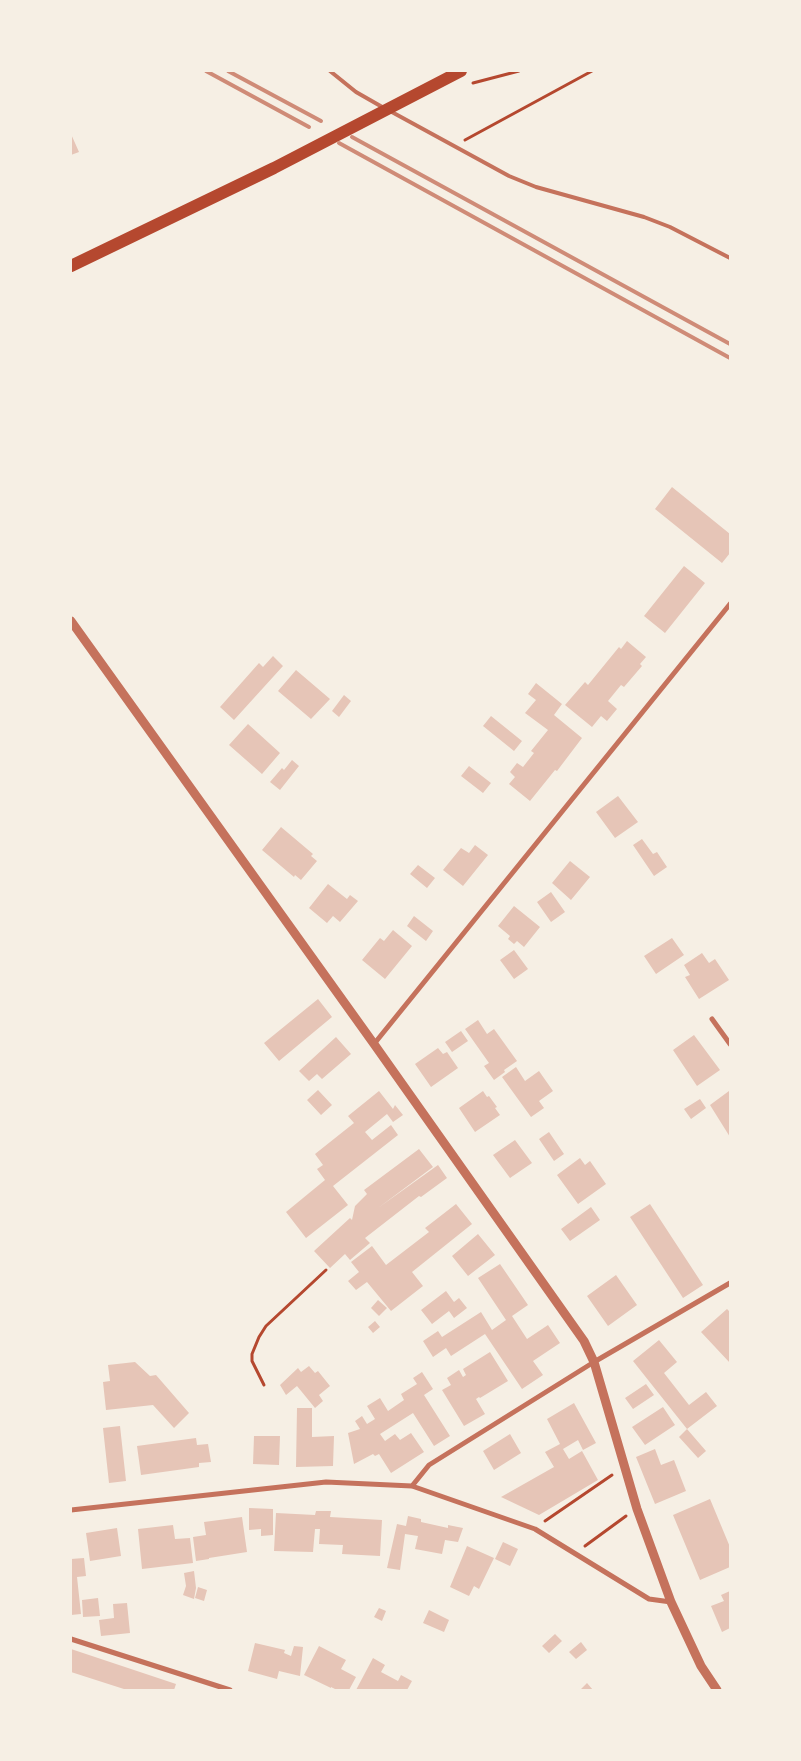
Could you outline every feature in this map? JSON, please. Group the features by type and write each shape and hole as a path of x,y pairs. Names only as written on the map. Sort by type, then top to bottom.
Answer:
{"main road":[{"path":"71,266 274,168 461,71"}],"street":[{"path":"374,1044 730,604"},
{"path":"71,621 584,1341 594,1362 637,1509 671,1602 701,1666 717,1690"},
{"path":"712,1019 730,1044"},
{"path":"412,1486 429,1465 594,1362 730,1284"},
{"path":"71,1510 326,1482 412,1486 534,1528 649,1599 671,1602"},
{"path":"71,1639 230,1690"}],"lane":[{"path":"330,71 356,92 509,176 536,187 644,217 670,227 730,258"}],"path":[{"path":"448,77 455,88 520,71"},
{"path":"457,148 462,142 592,71"},
{"path":"264,1385 252,1361 252,1354 259,1337 266,1326 326,1270"},
{"path":"534,1528 624,1466"},
{"path":"574,1553 637,1509"}],"building":[{"path":"71,134 79,152 71,155"},
{"path":"672,487 730,534 730,553 722,563 655,509"},
{"path":"684,566 705,583 665,633 644,616"},
{"path":"627,641 646,657 640,664 642,666 624,687 621,685 608,701 617,709 607,721 601,716 592,727 565,705 585,682 588,685 619,647 621,649"},
{"path":"273,656 283,666 234,720 220,707 259,663 263,667"},
{"path":"296,670 330,699 311,719 278,691"},
{"path":"536,683 562,704 554,715 582,738 557,771 555,770 530,801 509,784 515,777 510,772 517,763 523,767 534,753 531,751 548,730 525,713 536,700 528,694"},
{"path":"344,695 351,701 339,717 332,711"},
{"path":"491,716 522,741 514,751 483,726"},
{"path":"248,724 280,753 262,774 229,745"},
{"path":"292,760 299,766 280,790 270,782"},
{"path":"469,766 491,783 483,793 461,776"},
{"path":"618,796 638,822 615,838 596,812"},
{"path":"281,827 313,854 311,856 317,861 301,880 295,875 294,877 262,850"},
{"path":"642,839 653,854 657,852 667,867 654,876 633,845"},
{"path":"475,845 488,855 463,886 443,870 461,848 469,853"},
{"path":"570,861 590,877 571,900 552,883"},
{"path":"418,865 435,878 427,888 410,874"},
{"path":"328,884 347,899 350,895 358,901 340,922 333,916 327,923 309,908"},
{"path":"551,892 565,912 551,922 537,902"},
{"path":"514,906 540,927 524,947 517,941 514,944 508,939 510,936 498,926"},
{"path":"414,916 433,931 426,941 407,926"},
{"path":"393,930 412,946 385,979 362,960 380,938 384,941"},
{"path":"672,938 684,955 656,974 644,956"},
{"path":"514,950 528,969 514,979 500,960"},
{"path":"702,953 709,963 715,959 729,980 699,999 685,977 690,975 684,965"},
{"path":"318,999 332,1017 279,1061 264,1043"},
{"path":"478,1020 487,1034 494,1029 517,1061 494,1080 484,1066 489,1063 465,1029"},
{"path":"461,1031 468,1041 452,1052 445,1042"},
{"path":"694,1035 720,1070 697,1086 673,1050"},
{"path":"336,1037 351,1054 322,1079 317,1074 309,1081 299,1071"},
{"path":"438,1048 443,1054 447,1052 458,1068 431,1087 415,1064"},
{"path":"516,1067 525,1081 539,1071 553,1091 539,1101 544,1108 531,1117 502,1077"},
{"path":"318,1090 332,1105 321,1115 307,1100"},
{"path":"379,1091 393,1109 395,1105 403,1115 393,1122 387,1114 365,1132 372,1140 391,1125 398,1135 333,1186 348,1205 306,1238 286,1212 325,1180 317,1169 323,1165 315,1154 354,1123 348,1116"},
{"path":"483,1091 497,1107 495,1108 500,1115 475,1132 459,1108"},
{"path":"729,1091 730,1093 730,1137 710,1105"},
{"path":"700,1099 706,1108 691,1119 684,1109"},
{"path":"549,1132 564,1154 554,1161 539,1139"},
{"path":"515,1140 532,1163 510,1178 493,1155"},
{"path":"419,1149 433,1167 378,1208 438,1165 447,1178 421,1197 419,1196 365,1238 370,1243 350,1260 345,1254 330,1268 314,1251 350,1218 352,1220 355,1206 367,1194 364,1190"},
{"path":"580,1158 585,1165 590,1161 606,1184 578,1204 557,1175"},
{"path":"456,1204 472,1224 412,1272 423,1286 391,1311 367,1282 356,1290 348,1281 359,1272 351,1262 372,1246 386,1265 429,1232 425,1228"},
{"path":"650,1204 703,1285 683,1298 630,1217"},
{"path":"591,1207 600,1220 570,1241 561,1229"},
{"path":"478,1234 495,1255 468,1276 452,1256"},
{"path":"500,1264 528,1305 512,1316 527,1339 548,1325 560,1343 533,1361 543,1375 522,1389 485,1334 451,1356 446,1348 433,1357 423,1341 438,1331 442,1337 481,1312 492,1330 506,1320 478,1278"},
{"path":"616,1275 637,1305 608,1326 587,1296"},
{"path":"446,1291 454,1302 459,1298 467,1308 454,1318 449,1311 432,1324 421,1310"},
{"path":"378,1300 387,1308 379,1316 371,1308"},
{"path":"727,1309 730,1312 730,1363 701,1332"},
{"path":"375,1321 380,1327 373,1333 368,1327"},
{"path":"659,1340 677,1362 664,1373 689,1405 706,1392 717,1406 687,1429 633,1361"},
{"path":"490,1352 508,1381 476,1399 485,1414 464,1426 442,1390 451,1385 447,1378 459,1370 463,1377 466,1375 463,1369"},
{"path":"135,1362 150,1376 156,1375 189,1413 174,1428 153,1405 106,1410 103,1382 110,1381 108,1365"},
{"path":"309,1366 315,1373 318,1371 330,1386 319,1395 323,1401 315,1408 297,1386 286,1395 280,1385 298,1368 301,1372"},
{"path":"422,1372 433,1389 424,1395 450,1436 434,1446 413,1413 380,1434 385,1441 395,1434 400,1440 411,1433 424,1452 391,1473 379,1454 375,1456 373,1454 354,1464 348,1433 360,1429 355,1421 362,1416 367,1424 375,1419 367,1406 380,1398 388,1411 404,1400 401,1394 417,1384 413,1378"},
{"path":"646,1384 654,1395 633,1409 625,1398"},
{"path":"574,1403 596,1443 583,1450 578,1440 563,1449 569,1459 582,1451 598,1480 539,1515 501,1497 554,1467 545,1452 560,1444 547,1419"},
{"path":"663,1407 675,1425 645,1445 632,1427"},
{"path":"297,1408 312,1408 312,1437 334,1436 333,1466 296,1467"},
{"path":"120,1426 126,1481 109,1483 103,1428"},
{"path":"687,1429 706,1451 698,1458 679,1437"},
{"path":"510,1434 521,1453 494,1470 483,1451"},
{"path":"254,1436 280,1436 279,1465 253,1464"},
{"path":"196,1438 197,1445 208,1444 211,1462 199,1463 199,1467 141,1475 137,1446"},
{"path":"655,1449 661,1465 674,1460 686,1491 655,1504 636,1457"},
{"path":"710,1499 730,1547 730,1567 700,1580 673,1515"},
{"path":"249,1508 273,1509 273,1535 261,1536 261,1529 249,1530"},
{"path":"316,1511 331,1511 330,1517 382,1520 380,1556 342,1554 343,1545 319,1544 320,1529 315,1529 313,1552 274,1551 276,1513 315,1515"},
{"path":"408,1516 421,1519 421,1522 448,1528 448,1525 463,1528 458,1542 445,1540 442,1554 415,1549 418,1536 405,1534 400,1570 387,1568 397,1524 406,1526"},
{"path":"242,1517 247,1552 196,1561 193,1537 206,1535 204,1522"},
{"path":"173,1525 175,1539 190,1538 193,1563 142,1569 138,1529"},
{"path":"117,1528 121,1556 90,1561 86,1533"},
{"path":"503,1542 518,1549 510,1566 495,1559"},
{"path":"467,1546 494,1558 479,1589 474,1586 469,1596 450,1587"},
{"path":"84,1558 86,1576 77,1577 81,1614 71,1615 71,1559"},
{"path":"194,1571 196,1588 194,1599 183,1595 186,1586 184,1573"},
{"path":"198,1587 207,1590 204,1601 195,1598"},
{"path":"730,1591 730,1628 722,1632 711,1606 724,1601 721,1595"},
{"path":"98,1598 100,1616 83,1617 82,1600"},
{"path":"127,1603 130,1633 101,1636 99,1620 114,1618 113,1604"},
{"path":"379,1608 386,1611 382,1621 374,1617"},
{"path":"429,1610 449,1620 444,1632 423,1623"},
{"path":"555,1634 562,1641 549,1653 542,1646"},
{"path":"581,1642 587,1650 576,1659 569,1652"},
{"path":"255,1643 285,1650 284,1653 291,1656 294,1646 303,1647 300,1676 279,1671 277,1679 248,1671"},
{"path":"319,1646 346,1660 341,1669 356,1677 349,1690 331,1688 304,1675"},
{"path":"71,1649 176,1684 174,1690 127,1690 71,1672"},
{"path":"373,1658 385,1665 381,1672 398,1681 401,1675 412,1681 407,1690 356,1690"},
{"path":"587,1683 593,1690 580,1690"}],"railway":[{"path":"206,71 309,127"},
{"path":"228,71 321,121"},
{"path":"352,137 730,344"},
{"path":"339,143 730,358"}]}
